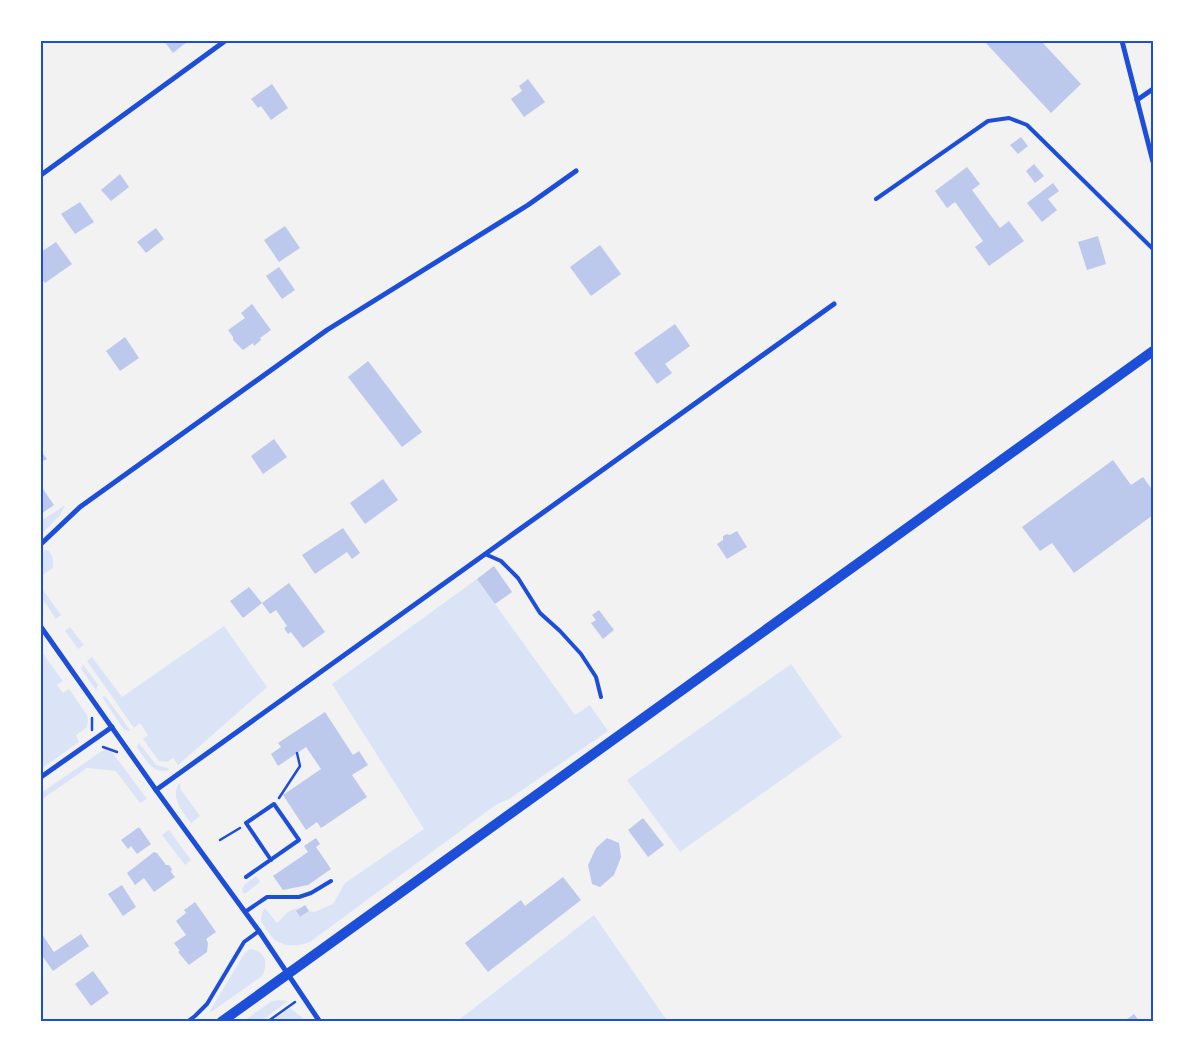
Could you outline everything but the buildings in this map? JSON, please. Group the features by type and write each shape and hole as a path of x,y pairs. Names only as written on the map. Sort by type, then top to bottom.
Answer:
{"main road":[{"path":"222,1022 1153,351"}],"street":[{"path":"41,175 225,41"},
{"path":"1122,41 1153,162"},
{"path":"1137,100 1153,89"},
{"path":"41,544 80,507 328,330 528,205 576,171"},
{"path":"156,790 834,304"},
{"path":"41,627 156,790 259,931 320,1022"},
{"path":"41,777 112,727"}],"lane":[{"path":"876,199 988,121 1009,118 1027,125 1153,249"},
{"path":"486,554 501,561 518,578 540,613 581,654 596,678 601,697"},
{"path":"246,877 271,860 299,840 274,804 246,824 271,860"},
{"path":"245,912 267,896 298,897 311,893 331,881"},
{"path":"187,1022 206,1004 244,942 259,931"}],"path":[{"path":"280,801 278,800 300,766 297,753"},
{"path":"267,1022 302,996"}],"shaded area":[{"path":"65,505 60,515 41,535 41,521"},
{"path":"48,550 52,556 53,568 41,576 41,551"},
{"path":"477,579 575,715 590,705 608,731 509,799 497,804 310,942 292,946 275,940 261,921 265,908 277,923 287,912 293,909 301,908 296,912 300,917 309,911 314,912 333,904 345,883 424,829 332,684"},
{"path":"41,587 61,615 56,619 41,597"},
{"path":"224,626 267,687 178,765 173,758 167,762 159,761 143,739 148,735 140,723 134,728 87,661 92,657 122,697"},
{"path":"70,627 84,645 78,649 65,631"},
{"path":"41,651 63,681 57,685 63,693 69,689 88,719 87,727 76,735 79,742 41,769"},
{"path":"83,664 98,685 96,690 81,669"},
{"path":"791,664 842,737 680,852 627,780"},
{"path":"104,696 129,731 124,730 102,697"},
{"path":"139,743 156,765 168,768 169,770 158,770 150,765 137,747"},
{"path":"105,750 112,752 147,799 140,803 116,771 87,768 41,800 41,793"},
{"path":"179,783 181,790 200,816 191,823 176,799"},
{"path":"169,830 191,860 185,865 162,835"},
{"path":"256,876 260,882 246,893 243,893 242,889 245,884"},
{"path":"594,915 668,1022 456,1022"},
{"path":"250,949 259,952 264,958 265,967 262,976 211,1012 244,954"},
{"path":"272,1001 288,1001 260,1022 242,1022"},
{"path":"290,1008 303,1018 297,1022 271,1022"}]}
